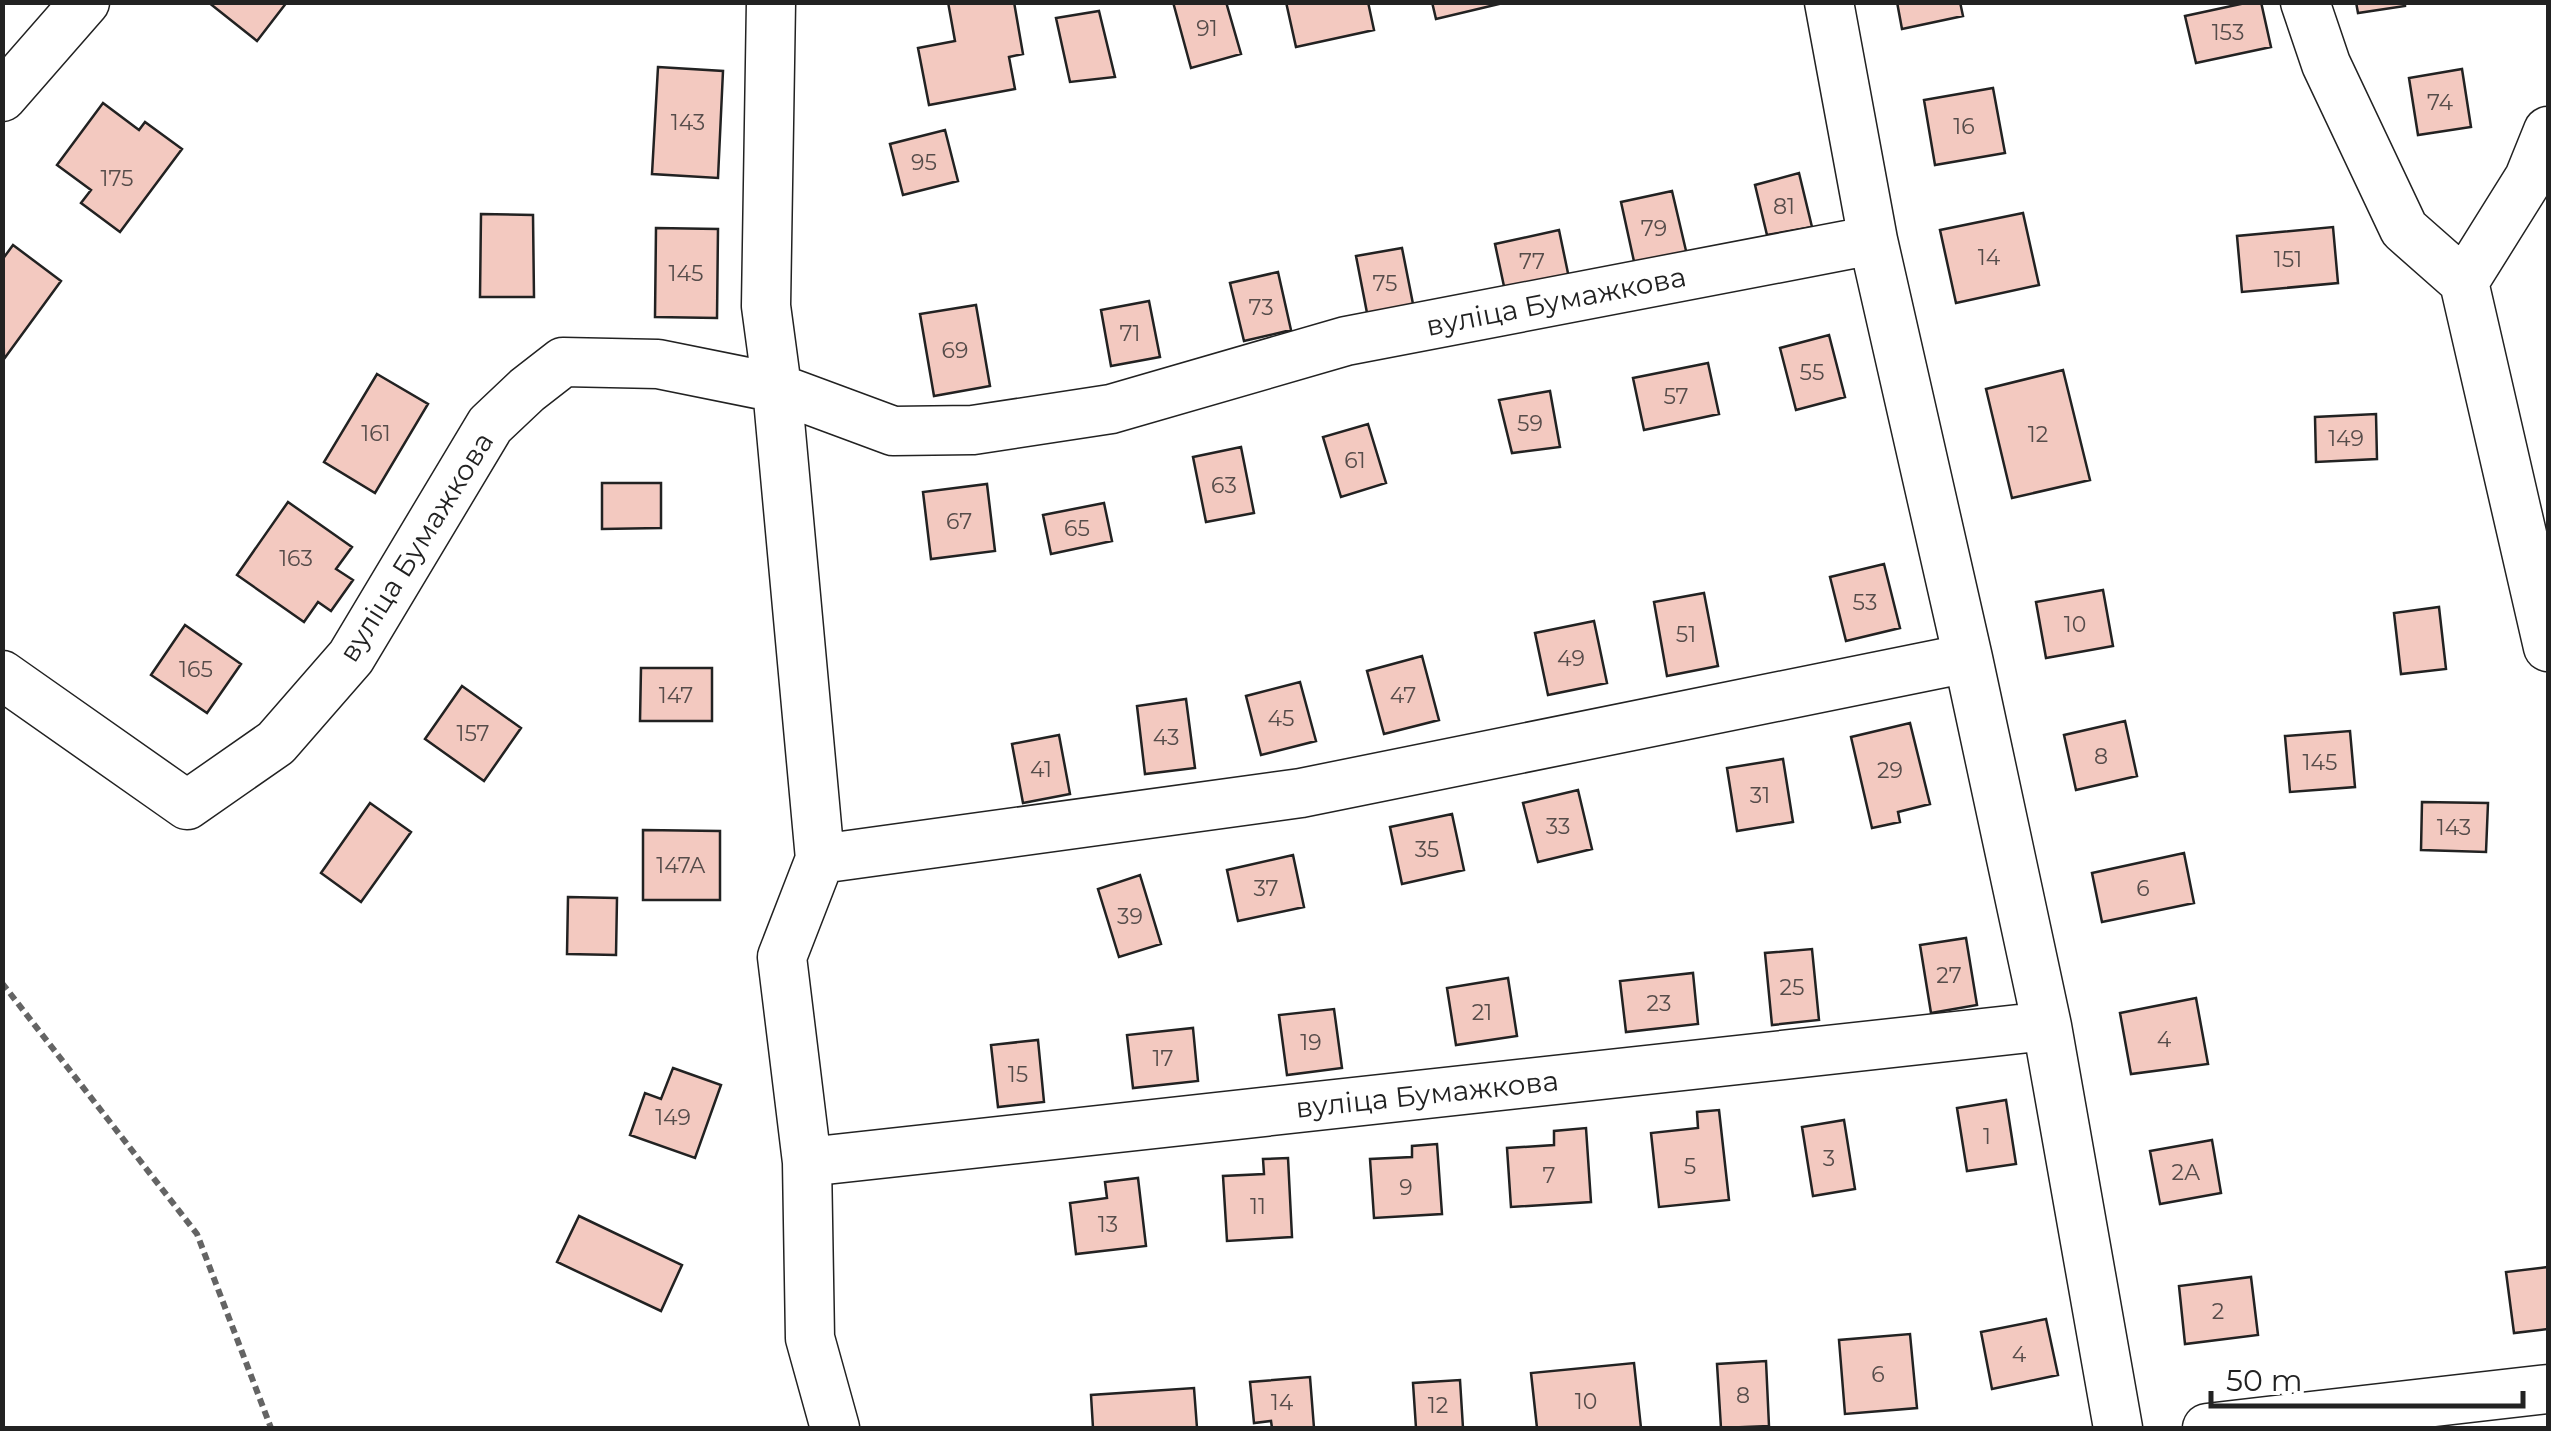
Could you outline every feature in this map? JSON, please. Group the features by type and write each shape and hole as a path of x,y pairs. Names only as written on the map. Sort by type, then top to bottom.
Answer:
{"street":[{"path":"2,97 85,2"},
{"path":"771,2 766,306 820,858 782,958 807,1162 810,1338 835,1428"},
{"path":"1829,2 1873,240 2046,1026 2118,1428"},
{"path":"2305,2 2326,64 2404,229 2464,282 2548,647"},
{"path":"2464,282 2528,178 2548,131"},
{"name":"вуліца Бумажкова","path":"2,675 187,805 276,743 351,657 490,425 564,362 658,364 777,388 892,431 973,430 1111,408 1346,341 1873,240"},
{"path":"820,858 1301,793 1968,658"},
{"name":"вуліца Бумажкова","path":"807,1162 2046,1026"},
{"path":"2207,1428 2548,1389"}],"path":[{"path":"2,983 197,1234 271,1428"}],"building":[{"path":"208,2 287,2 257,41"},
{"path":"948,2 1014,2 1023,54 1009,57 1015,89 929,105 918,48 955,41"},
{"path":"1173,2 1226,2 1241,54 1191,68"},
{"path":"1286,2 1368,2 1374,30 1296,47"},
{"path":"1432,2 1499,2 1499,4 1436,19"},
{"path":"1897,2 1960,2 1963,16 1902,29"},
{"path":"2261,2 2271,47 2196,63 2185,16"},
{"path":"2356,2 2405,2 2405,6 2358,13"},
{"path":"1099,11 1115,77 1070,82 1056,18"},
{"path":"658,67 723,71 718,178 652,174"},
{"path":"2462,69 2471,127 2418,135 2409,78"},
{"path":"1993,88 2005,153 1935,165 1924,100"},
{"path":"103,103 139,130 145,122 182,149 120,232 81,203 91,190 57,165"},
{"path":"945,130 958,181 903,195 890,144"},
{"path":"1799,173 1812,227 1767,235 1755,185"},
{"path":"1672,191 1687,255 1635,266 1621,202"},
{"path":"2023,213 2039,285 1956,303 1940,230"},
{"path":"481,214 533,215 534,297 480,297"},
{"path":"2333,227 2338,283 2242,292 2237,236"},
{"path":"656,228 718,229 717,318 655,317"},
{"path":"1559,230 1569,278 1505,291 1495,244"},
{"path":"13,245 61,281 4,359 2,260"},
{"path":"1402,248 1414,309 1368,318 1356,256"},
{"path":"1278,272 1291,330 1244,341 1230,283"},
{"path":"1149,301 1160,357 1111,366 1101,310"},
{"path":"976,305 990,386 934,396 920,314"},
{"path":"1829,335 1845,397 1796,410 1780,348"},
{"path":"1708,363 1719,414 1644,430 1633,378"},
{"path":"2063,370 2090,480 2012,498 1986,389"},
{"path":"377,374 428,404 375,493 324,462"},
{"path":"1550,391 1560,447 1512,453 1499,400"},
{"path":"2376,414 2377,459 2316,462 2315,417"},
{"path":"1368,424 1386,483 1341,497 1323,437"},
{"path":"1241,447 1254,513 1206,522 1193,457"},
{"path":"602,483 661,483 661,528 602,529"},
{"path":"987,484 995,551 931,559 923,492"},
{"path":"288,502 352,547 336,569 353,580 331,611 318,602 304,622 237,575"},
{"path":"1104,503 1112,541 1051,554 1043,515"},
{"path":"1884,564 1900,628 1846,641 1830,577"},
{"path":"2103,590 2113,646 2046,658 2036,602"},
{"path":"1704,593 1718,666 1667,676 1654,602"},
{"path":"2439,607 2446,669 2401,674 2394,613"},
{"path":"1594,621 1607,683 1548,695 1535,633"},
{"path":"185,625 241,664 207,713 151,675"},
{"path":"1422,656 1439,720 1384,734 1367,671"},
{"path":"641,668 712,668 712,721 640,721"},
{"path":"1300,682 1316,741 1261,755 1246,696"},
{"path":"462,686 521,728 484,781 425,739"},
{"path":"1186,699 1195,768 1145,774 1137,706"},
{"path":"2125,721 2137,776 2076,790 2064,735"},
{"path":"1910,723 1930,804 1898,812 1900,822 1872,828 1851,737"},
{"path":"2350,731 2355,787 2290,792 2285,736"},
{"path":"1059,735 1070,794 1023,803 1012,744"},
{"path":"1783,759 1793,822 1737,831 1727,768"},
{"path":"1578,790 1592,849 1538,862 1523,803"},
{"path":"2422,802 2488,803 2486,852 2421,850"},
{"path":"370,803 411,832 361,902 321,873"},
{"path":"1452,814 1464,870 1402,884 1390,827"},
{"path":"643,830 720,831 720,900 643,900"},
{"path":"2184,853 2194,903 2102,922 2092,873"},
{"path":"1293,855 1304,907 1238,921 1227,870"},
{"path":"1140,875 1161,944 1119,957 1098,889"},
{"path":"568,897 617,898 616,955 567,954"},
{"path":"1966,938 1977,1005 1931,1013 1920,945"},
{"path":"1812,949 1819,1020 1772,1025 1765,953"},
{"path":"1693,973 1698,1024 1626,1032 1620,981"},
{"path":"1508,978 1517,1036 1456,1045 1447,988"},
{"path":"2196,998 2208,1064 2131,1074 2120,1013"},
{"path":"1334,1009 1342,1068 1287,1075 1279,1015"},
{"path":"1193,1028 1198,1081 1133,1088 1127,1035"},
{"path":"1038,1040 1044,1102 998,1107 991,1045"},
{"path":"673,1068 721,1085 695,1158 630,1135 645,1093 661,1099"},
{"path":"2006,1100 2016,1164 1967,1171 1957,1108"},
{"path":"1719,1110 1729,1200 1659,1207 1651,1133 1698,1128 1697,1112"},
{"path":"1844,1120 1855,1189 1813,1196 1802,1127"},
{"path":"1586,1128 1591,1202 1511,1207 1507,1148 1554,1145 1554,1131"},
{"path":"2212,1140 2221,1193 2160,1204 2150,1151"},
{"path":"1437,1144 1442,1214 1374,1218 1370,1159 1412,1157 1412,1146"},
{"path":"1288,1158 1292,1237 1227,1241 1223,1176 1264,1174 1263,1159"},
{"path":"1138,1178 1146,1246 1076,1254 1070,1203 1107,1198 1105,1182"},
{"path":"579,1216 682,1265 661,1311 557,1262"},
{"path":"2548,1267 2548,1329 2514,1333 2506,1272"},
{"path":"2251,1277 2258,1335 2185,1344 2179,1286"},
{"path":"2046,1319 2058,1375 1992,1389 1981,1332"},
{"path":"1910,1334 1917,1408 1845,1414 1839,1340"},
{"path":"1766,1361 1769,1426 1721,1428 1717,1364"},
{"path":"1634,1363 1641,1428 1537,1428 1531,1373"},
{"path":"1310,1377 1314,1428 1272,1428 1271,1421 1254,1423 1250,1382"},
{"path":"1460,1380 1463,1428 1416,1428 1413,1383"},
{"path":"1194,1388 1197,1428 1093,1428 1091,1395"}]}
